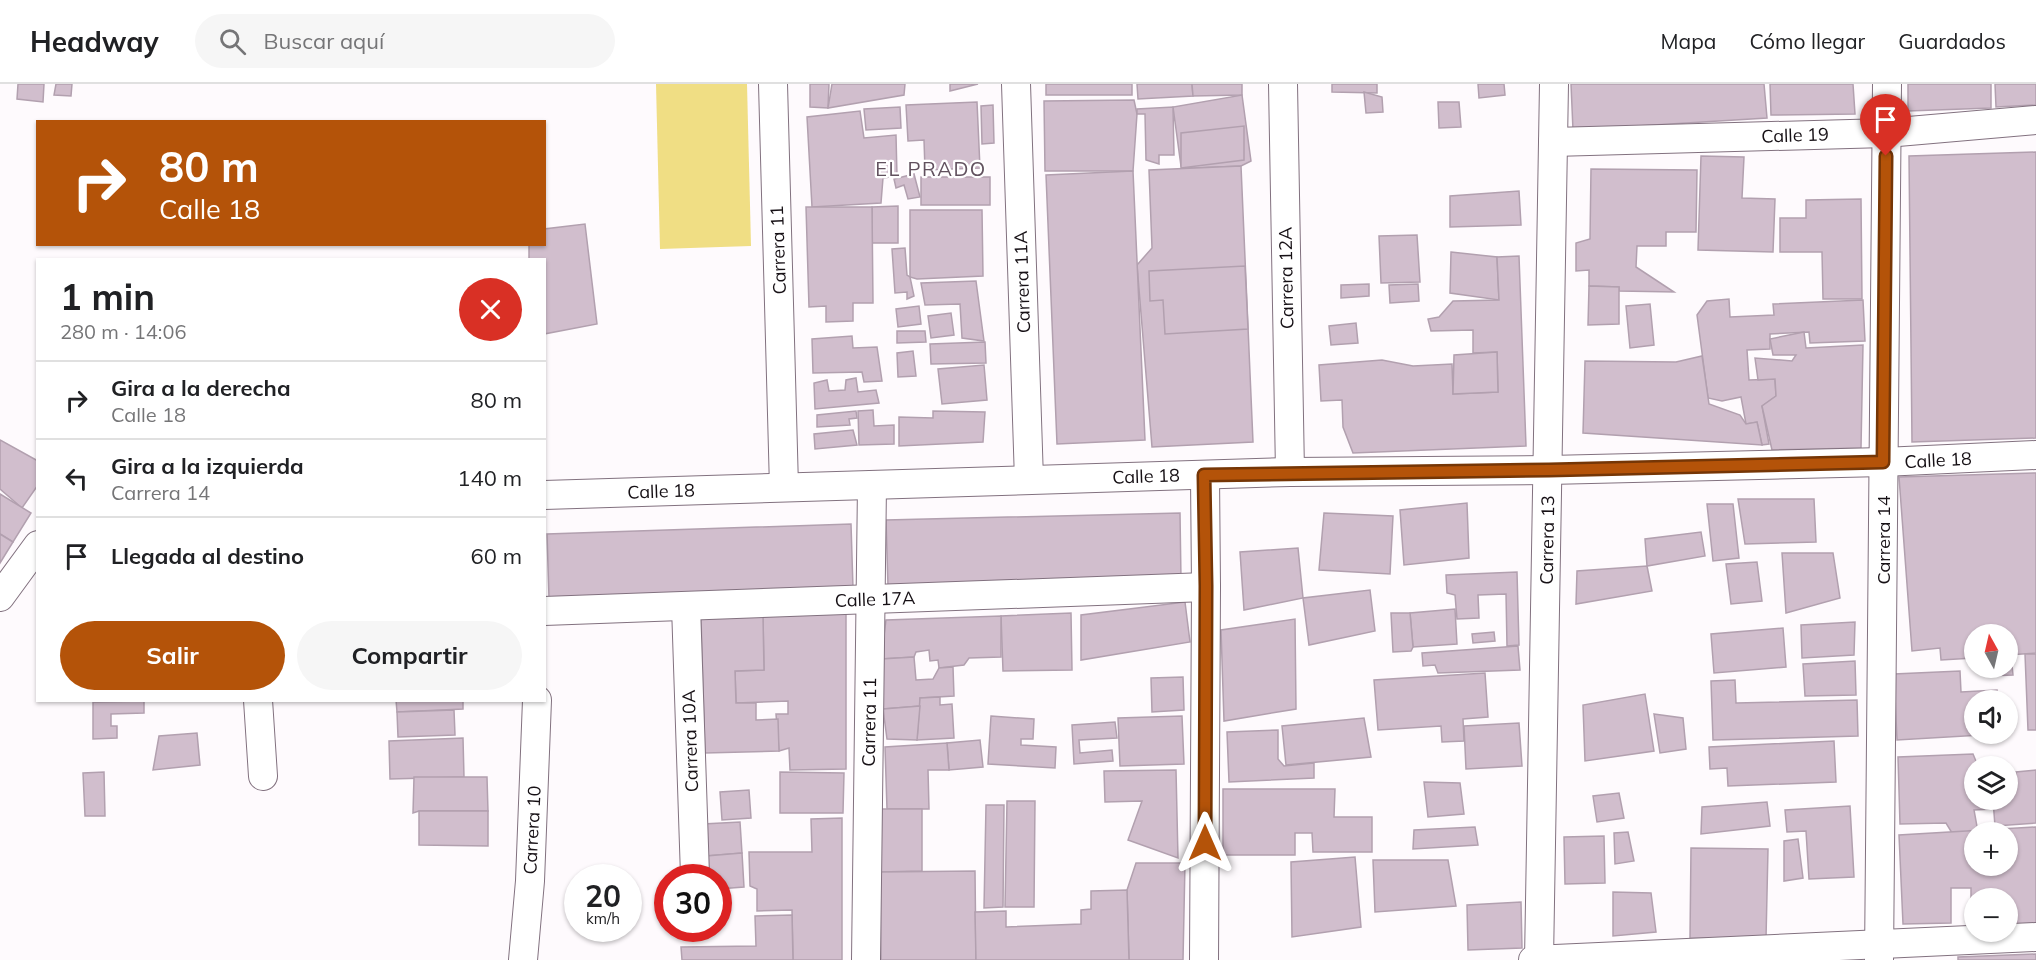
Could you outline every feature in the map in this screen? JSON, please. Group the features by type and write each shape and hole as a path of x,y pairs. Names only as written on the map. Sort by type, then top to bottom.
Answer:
{"street":[{"name":"Carrera 11","path":"773,84 784,487"},
{"name":"Carrera 11A","path":"1016,84 1029,480"},
{"name":"Carrera 12A","path":"1283,84 1290,472"},
{"name":"Carrera 13","path":"1539,960 1554,84"},
{"name":"Carrera 14","path":"1879,952 1887,84"},
{"name":"Calle 19","path":"1553,142 1886,133 2036,120"},
{"name":"Calle 18","path":"546,495 1290,472 1549,470 1883,462 2036,455"},
{"path":"1204,475 1206,586 1204,960"},
{"name":"Carrera 11","path":"866,960 872,485"},
{"path":"0,597 36,548"},
{"name":"Calle 17A","path":"546,611 1206,586"},
{"name":"Carrera 10A","path":"686,606 695,864"},
{"path":"258,702 263,776"},
{"name":"Carrera 10","path":"523,960 530,881 537,702"},
{"path":"1533,960 1879,952 2036,937"}],"shaded area":[{"path":"656,84 747,84 751,246 660,249"}],"building":[{"path":"18,84 44,84 43,102 17,99"},
{"path":"56,84 72,84 71,96 54,95"},
{"path":"810,84 829,84 828,108 810,107"},
{"path":"832,84 905,84 904,95 828,108"},
{"path":"950,84 978,84 950,91"},
{"path":"1046,84 1132,84 1132,95 1046,95"},
{"path":"1137,84 1192,84 1193,96 1138,99"},
{"path":"1192,84 1242,84 1242,95 1193,96"},
{"path":"1332,84 1377,84 1377,93 1332,92"},
{"path":"1478,84 1504,84 1505,95 1479,98"},
{"path":"1571,84 1764,84 1767,118 1573,130"},
{"path":"1770,84 1853,84 1855,114 1771,115"},
{"path":"1908,84 1991,84 1991,108 1908,111"},
{"path":"1995,84 2036,84 2036,105 1996,107"},
{"path":"1364,92 1382,97 1383,112 1366,113"},
{"path":"1242,95 1251,161 1241,166 1193,168 1181,166 1173,107"},
{"path":"1134,100 1137,114 1133,171 1045,171 1044,101"},
{"path":"977,102 980,168 925,170 924,140 908,141 906,105"},
{"path":"1438,102 1459,102 1461,127 1439,128"},
{"path":"993,105 994,143 982,144 981,106"},
{"path":"900,107 901,128 866,130 864,109"},
{"path":"1173,107 1174,155 1159,155 1159,164 1146,160 1145,114 1137,114 1137,109"},
{"path":"860,111 864,138 896,135 897,176 883,178 881,203 812,207 807,117"},
{"path":"1244,126 1244,160 1181,168 1181,133"},
{"path":"2036,152 2036,438 1912,442 1909,156"},
{"path":"1701,156 1744,157 1742,198 1775,199 1773,252 1698,250"},
{"path":"1241,166 1253,442 1152,447 1137,265 1152,248 1149,170"},
{"path":"1591,169 1697,170 1696,232 1666,232 1666,246 1637,246 1636,267 1674,292 1619,291 1619,287 1589,286 1589,270 1576,271 1576,243 1590,239"},
{"path":"1133,171 1145,440 1057,444 1046,175"},
{"path":"914,174 920,197 908,199 904,185 896,188 894,179"},
{"path":"921,177 990,177 990,205 921,205"},
{"path":"1519,191 1521,225 1450,227 1450,196"},
{"path":"1861,199 1862,299 1823,299 1822,252 1780,252 1780,218 1806,218 1806,200"},
{"path":"898,206 898,243 872,243 872,207"},
{"path":"806,207 872,207 873,303 853,303 853,321 826,322 826,306 809,307"},
{"path":"910,210 982,210 983,276 917,279 910,277"},
{"path":"585,224 597,324 546,334 546,258 529,258 529,246 546,246 546,229"},
{"path":"1417,235 1420,282 1381,283 1379,236"},
{"path":"905,248 907,275 910,277 914,296 907,299 907,292 895,293 892,249"},
{"path":"1451,252 1497,257 1499,300 1450,293"},
{"path":"1519,256 1526,446 1353,453 1343,427 1342,400 1321,401 1319,365 1382,360 1413,366 1452,364 1453,394 1498,392 1497,352 1473,353 1473,330 1431,331 1428,319 1439,317 1453,301 1499,300 1497,257"},
{"path":"1245,266 1248,329 1165,334 1163,300 1150,301 1149,271"},
{"path":"976,281 984,341 962,338 960,304 925,305 921,283"},
{"path":"1369,284 1369,296 1341,298 1341,285"},
{"path":"1418,284 1419,301 1390,303 1389,285"},
{"path":"1589,286 1619,287 1619,324 1588,325"},
{"path":"1729,299 1730,317 1774,315 1773,304 1863,300 1865,341 1810,343 1809,332 1770,334 1770,349 1747,350 1749,380 1775,379 1776,396 1762,406 1769,444 1762,445 1757,422 1746,424 1741,397 1722,401 1708,398 1697,315 1707,301"},
{"path":"1650,304 1654,345 1630,348 1626,306"},
{"path":"919,306 921,324 898,327 896,309"},
{"path":"951,313 954,335 931,338 928,316"},
{"path":"1356,323 1358,343 1331,345 1329,326"},
{"path":"897,331 925,331 926,342 897,343"},
{"path":"1804,332 1806,348 1863,345 1861,448 1772,450 1762,406 1776,396 1775,379 1758,380 1755,358 1792,361 1796,355 1773,355 1770,339"},
{"path":"852,336 853,348 877,347 882,381 864,382 862,372 813,373 812,339"},
{"path":"985,342 986,363 931,364 930,344"},
{"path":"913,351 916,376 898,377 897,353"},
{"path":"1497,352 1498,392 1453,394 1454,355"},
{"path":"1702,356 1709,404 1740,415 1746,424 1757,422 1762,445 1583,433 1585,361 1676,362"},
{"path":"984,365 987,400 942,404 938,369"},
{"path":"856,378 858,392 876,390 879,403 815,409 814,383 827,380 829,391 845,390 846,380"},
{"path":"873,410 874,426 894,425 894,444 859,445 858,411"},
{"path":"856,411 857,418 849,419 850,425 817,427 817,415"},
{"path":"933,411 985,412 983,442 899,446 899,417 933,418"},
{"path":"853,430 857,445 815,449 814,434"},
{"path":"0,440 36,460 36,488 22,508 0,489"},
{"path":"2036,473 2036,653 2018,654 2018,624 1964,624 1964,659 1941,660 1940,648 1912,651 1899,477"},
{"path":"0,494 31,513 13,542 0,534"},
{"path":"1738,499 1814,499 1816,542 1745,544"},
{"path":"1467,503 1469,558 1404,565 1400,510"},
{"path":"1707,504 1733,504 1739,558 1713,561"},
{"path":"1180,513 1181,579 888,586 886,520"},
{"path":"1324,513 1393,516 1390,574 1319,570"},
{"path":"851,524 853,588 549,598 547,534"},
{"path":"1701,532 1705,556 1647,566 1645,539"},
{"path":"0,534 13,542 0,563"},
{"path":"1298,548 1303,598 1244,610 1240,552"},
{"path":"1782,553 1833,553 1840,598 1786,613"},
{"path":"1757,562 1762,601 1731,604 1726,564"},
{"path":"1647,566 1652,591 1576,604 1577,571"},
{"path":"1517,572 1519,645 1507,646 1506,594 1478,595 1479,618 1457,619 1455,595 1447,593 1446,575"},
{"path":"1370,590 1375,631 1309,645 1303,598"},
{"path":"1185,602 1190,642 1081,660 1081,615"},
{"path":"846,608 846,769 790,770 789,748 779,751 776,714 788,714 788,701 736,703 735,671 764,670 763,617"},
{"path":"1455,609 1457,644 1413,647 1410,613"},
{"path":"1071,613 1072,670 1003,671 1001,616"},
{"path":"1391,613 1410,613 1413,647 1411,651 1393,652"},
{"path":"1001,616 1001,657 969,658 964,665 939,668 938,660 930,661 929,650 916,652 914,657 881,659 886,620"},
{"path":"763,617 764,670 735,671 736,703 756,703 756,720 778,719 779,751 705,753 701,618"},
{"path":"1295,619 1296,709 1224,721 1221,630"},
{"path":"1855,622 1854,655 1802,658 1801,625"},
{"path":"1783,628 1786,667 1714,673 1711,634"},
{"path":"1494,632 1495,641 1473,643 1472,634"},
{"path":"1518,646 1520,670 1438,673 1435,665 1423,666 1422,653"},
{"path":"2025,654 2036,654 2036,730 2028,730"},
{"path":"914,657 916,680 933,679 939,668 953,667 954,696 920,698 920,706 883,709 881,659"},
{"path":"1855,661 1856,695 1805,696 1803,664"},
{"path":"1960,671 1961,692 1964,692 1964,736 1897,740 1894,674"},
{"path":"1485,673 1488,717 1463,719 1464,741 1442,742 1441,726 1378,730 1374,680"},
{"path":"1183,677 1184,710 1152,712 1151,678"},
{"path":"1735,680 1736,703 1857,700 1858,736 1713,740 1711,681"},
{"path":"1645,694 1654,751 1585,761 1583,705"},
{"path":"940,697 940,705 952,704 954,738 917,740 920,698"},
{"path":"93,702 144,702 144,713 111,714 111,726 117,726 117,738 93,739"},
{"path":"396,702 463,702 463,709 397,712"},
{"path":"920,706 917,740 887,739 883,709"},
{"path":"454,710 455,735 398,737 397,712"},
{"path":"1654,714 1683,718 1686,749 1660,753"},
{"path":"991,716 1034,719 1033,739 1021,739 1021,745 1056,747 1055,768 988,764"},
{"path":"1182,716 1184,764 1120,766 1118,718"},
{"path":"1364,718 1371,757 1286,765 1282,726"},
{"path":"1115,722 1117,738 1079,740 1080,753 1112,750 1113,761 1074,764 1072,725"},
{"path":"1519,723 1522,766 1466,769 1464,726"},
{"path":"1278,730 1278,759 1284,766 1314,763 1314,778 1229,782 1227,732"},
{"path":"197,733 200,765 153,770 159,736"},
{"path":"463,738 464,777 390,779 389,741"},
{"path":"980,740 983,767 949,770 947,743"},
{"path":"1834,741 1836,782 1728,786 1727,768 1710,769 1709,747"},
{"path":"947,743 949,770 928,770 929,809 887,809 885,747"},
{"path":"1973,754 1974,756 1964,756 1964,810 1974,810 1976,822 1964,822 1964,833 1952,833 1946,823 1900,824 1898,757"},
{"path":"1176,770 1178,858 1128,840 1142,801 1105,802 1104,771"},
{"path":"2036,770 2036,823 1995,822 1994,810 2018,810 2018,772"},
{"path":"104,772 105,816 85,816 83,773"},
{"path":"780,772 844,773 843,813 780,813"},
{"path":"414,777 487,777 488,811 419,811 413,813"},
{"path":"1424,782 1460,783 1464,814 1428,817"},
{"path":"1223,789 1335,789 1334,817 1372,817 1372,852 1313,852 1312,833 1295,833 1295,855 1223,855"},
{"path":"749,790 751,818 722,820 720,792"},
{"path":"1619,793 1624,818 1597,822 1593,796"},
{"path":"1007,801 1035,801 1034,907 1005,907"},
{"path":"1767,802 1770,826 1701,834 1702,807"},
{"path":"986,805 1004,805 1003,907 984,908"},
{"path":"1850,806 1854,877 1809,879 1806,831 1787,832 1785,810"},
{"path":"880,809 922,809 922,871 880,872"},
{"path":"419,811 488,811 488,846 419,845"},
{"path":"842,818 842,960 793,960 792,910 757,911 757,889 750,886 749,852 812,852 811,819"},
{"path":"740,822 742,853 706,856 703,824"},
{"path":"1475,827 1478,845 1413,849 1414,830"},
{"path":"2036,827 2036,926 2018,926 2018,888 1951,888 1951,923 1903,924 1899,835 1964,831 1964,876 2018,876 2018,828"},
{"path":"1628,832 1634,861 1615,864 1614,833"},
{"path":"1604,836 1605,883 1565,884 1564,837"},
{"path":"1798,839 1803,878 1784,881 1784,841"},
{"path":"1691,848 1768,849 1766,939 1690,938"},
{"path":"742,853 744,887 732,888 732,864 706,864 706,856"},
{"path":"1355,857 1361,927 1292,937 1291,862"},
{"path":"1373,860 1448,860 1456,906 1375,912"},
{"path":"1136,863 1185,863 1183,960 1129,960 1127,890"},
{"path":"975,871 976,960 881,960 880,872"},
{"path":"1127,890 1129,960 976,960 975,912 1006,911 1006,927 1081,924 1081,910 1091,909 1091,891"},
{"path":"1613,892 1651,893 1656,932 1613,936"},
{"path":"1521,902 1522,948 1468,950 1467,905"},
{"path":"792,915 793,960 682,960 681,947 756,946 755,916"},
{"path":"2036,954 2036,960 1958,960 1958,957"}],"district":[{"name":"EL PRADO","path":"931,168"}],"route":[{"path":"1205,843 1204,475 1883,462 1886,156"}]}
